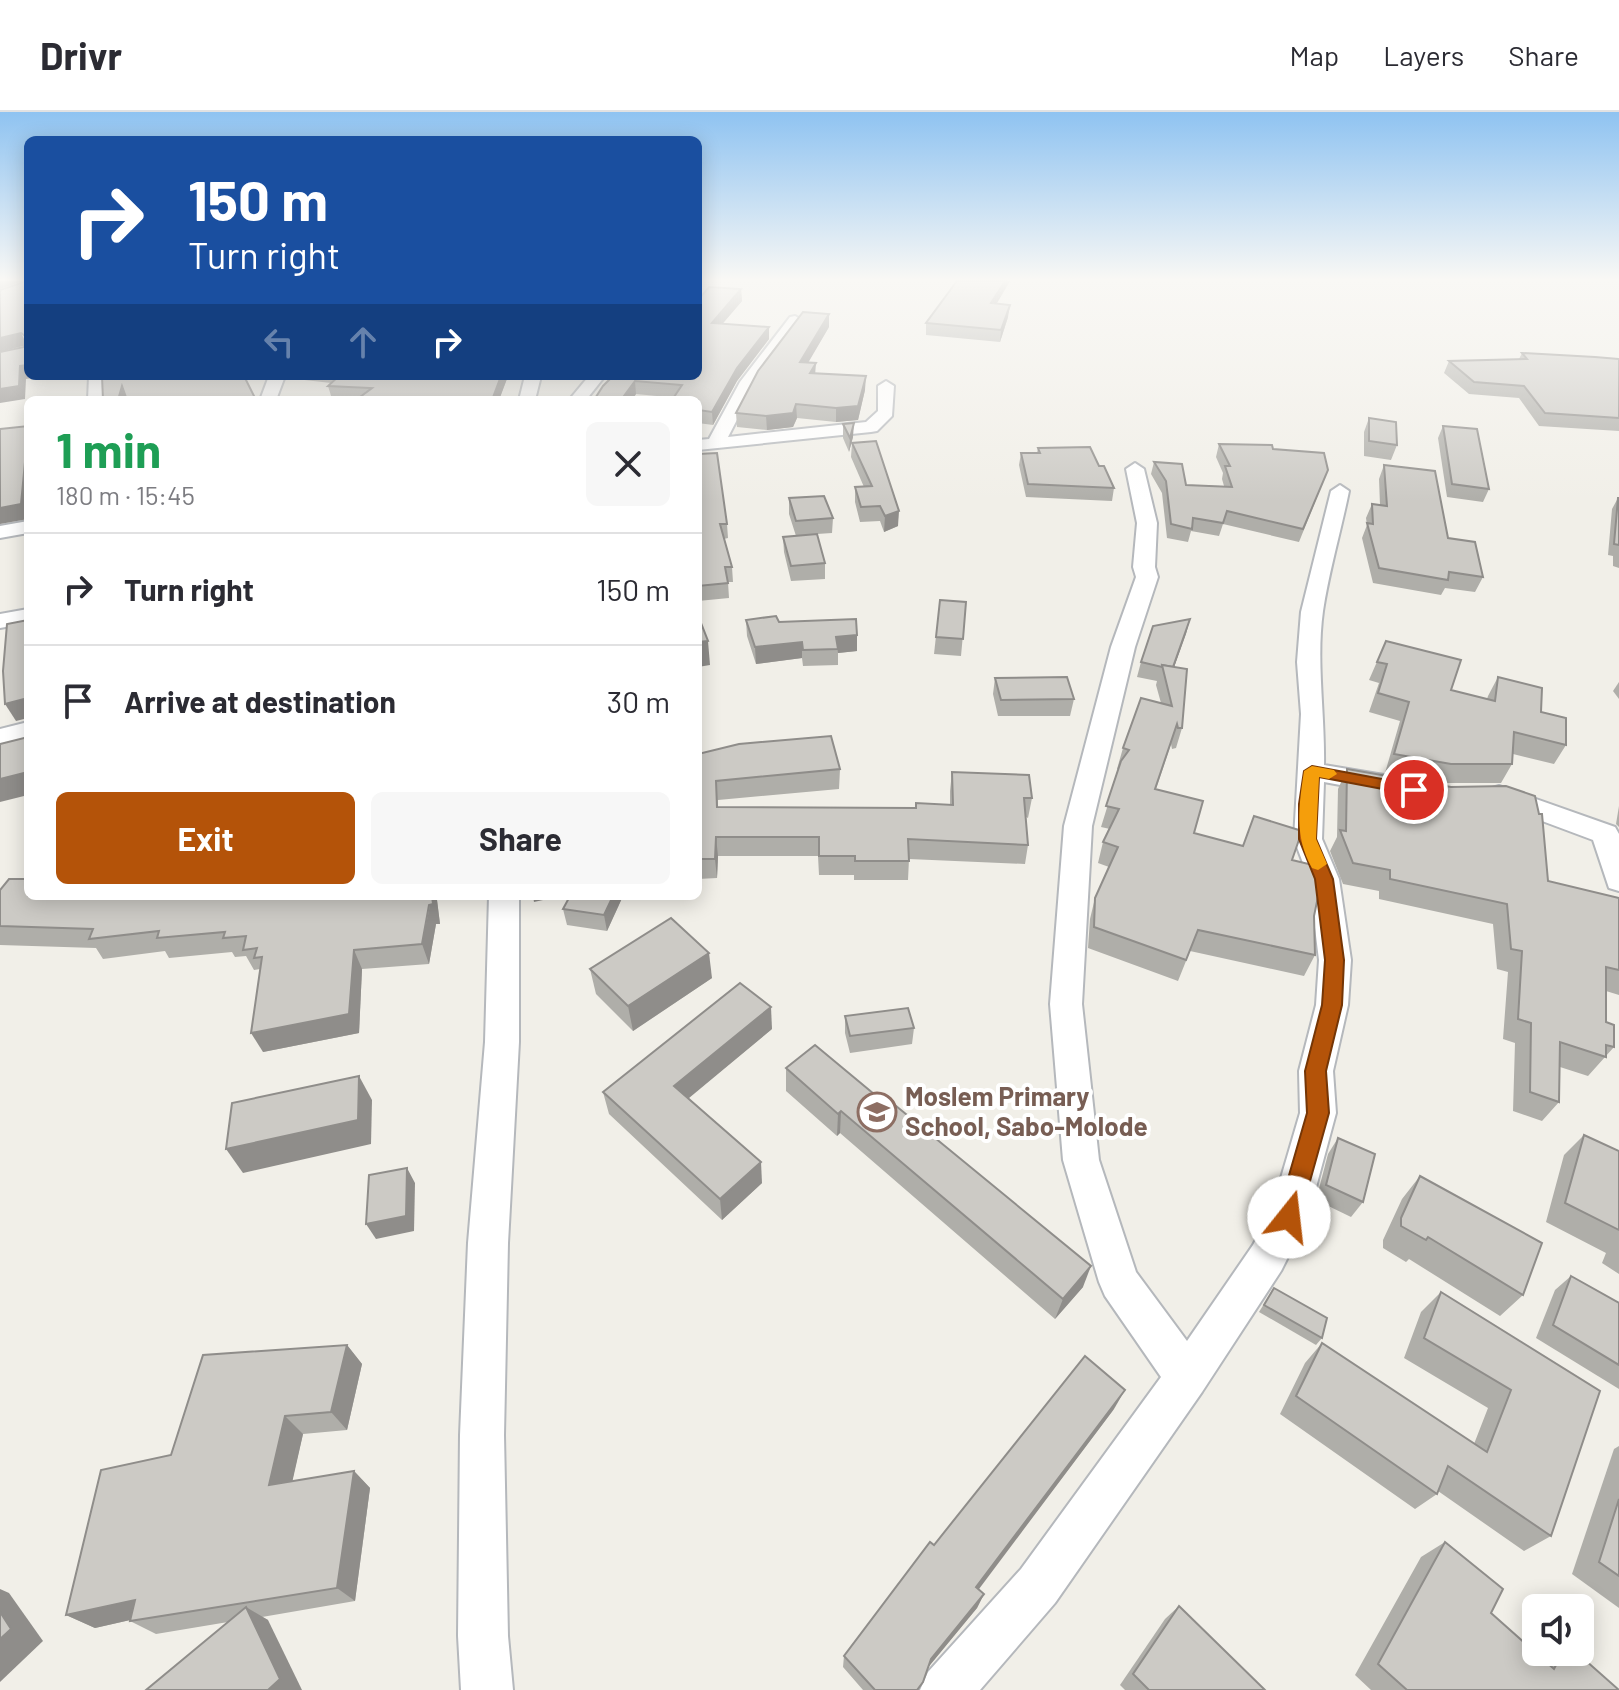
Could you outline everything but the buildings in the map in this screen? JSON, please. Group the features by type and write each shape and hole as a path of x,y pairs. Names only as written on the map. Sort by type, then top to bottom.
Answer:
{"street":[{"path":"706,445 769,355"},
{"path":"580,396 594,380"},
{"path":"706,445 871,427 886,412 886,386"},
{"path":"1135,469 1147,523 1144,567 1147,577 1123,647 1083,798 1078,826 1066,1004 1081,1160 1119,1282 1187,1377"},
{"path":"946,1690 1038,1586 1187,1377 1267,1258 1289,1217 1318,1113 1316,1071 1332,1005 1335,960 1324,879 1308,839 1313,714 1309,662 1312,612 1340,491"},
{"path":"0,532 24,528"},
{"path":"0,621 24,617"},
{"path":"0,737 24,731"},
{"path":"1312,771 1411,790"},
{"path":"1475,793 1497,794 1605,834 1619,881"},
{"path":"487,1690 483,1636 482,1435 488,1243 502,1042 504,900"}],"slow traffic":[{"path":"1318,864 1308,839 1307,804 1312,771 1329,774"}],"place":[{"name":"Moslem Primary School, Sabo-Molode","path":"877,1112"}],"route":[{"path":"1289,1217 1318,1113 1316,1071 1332,1005 1335,960 1324,879 1308,839 1307,804 1312,771 1414,790"}]}
